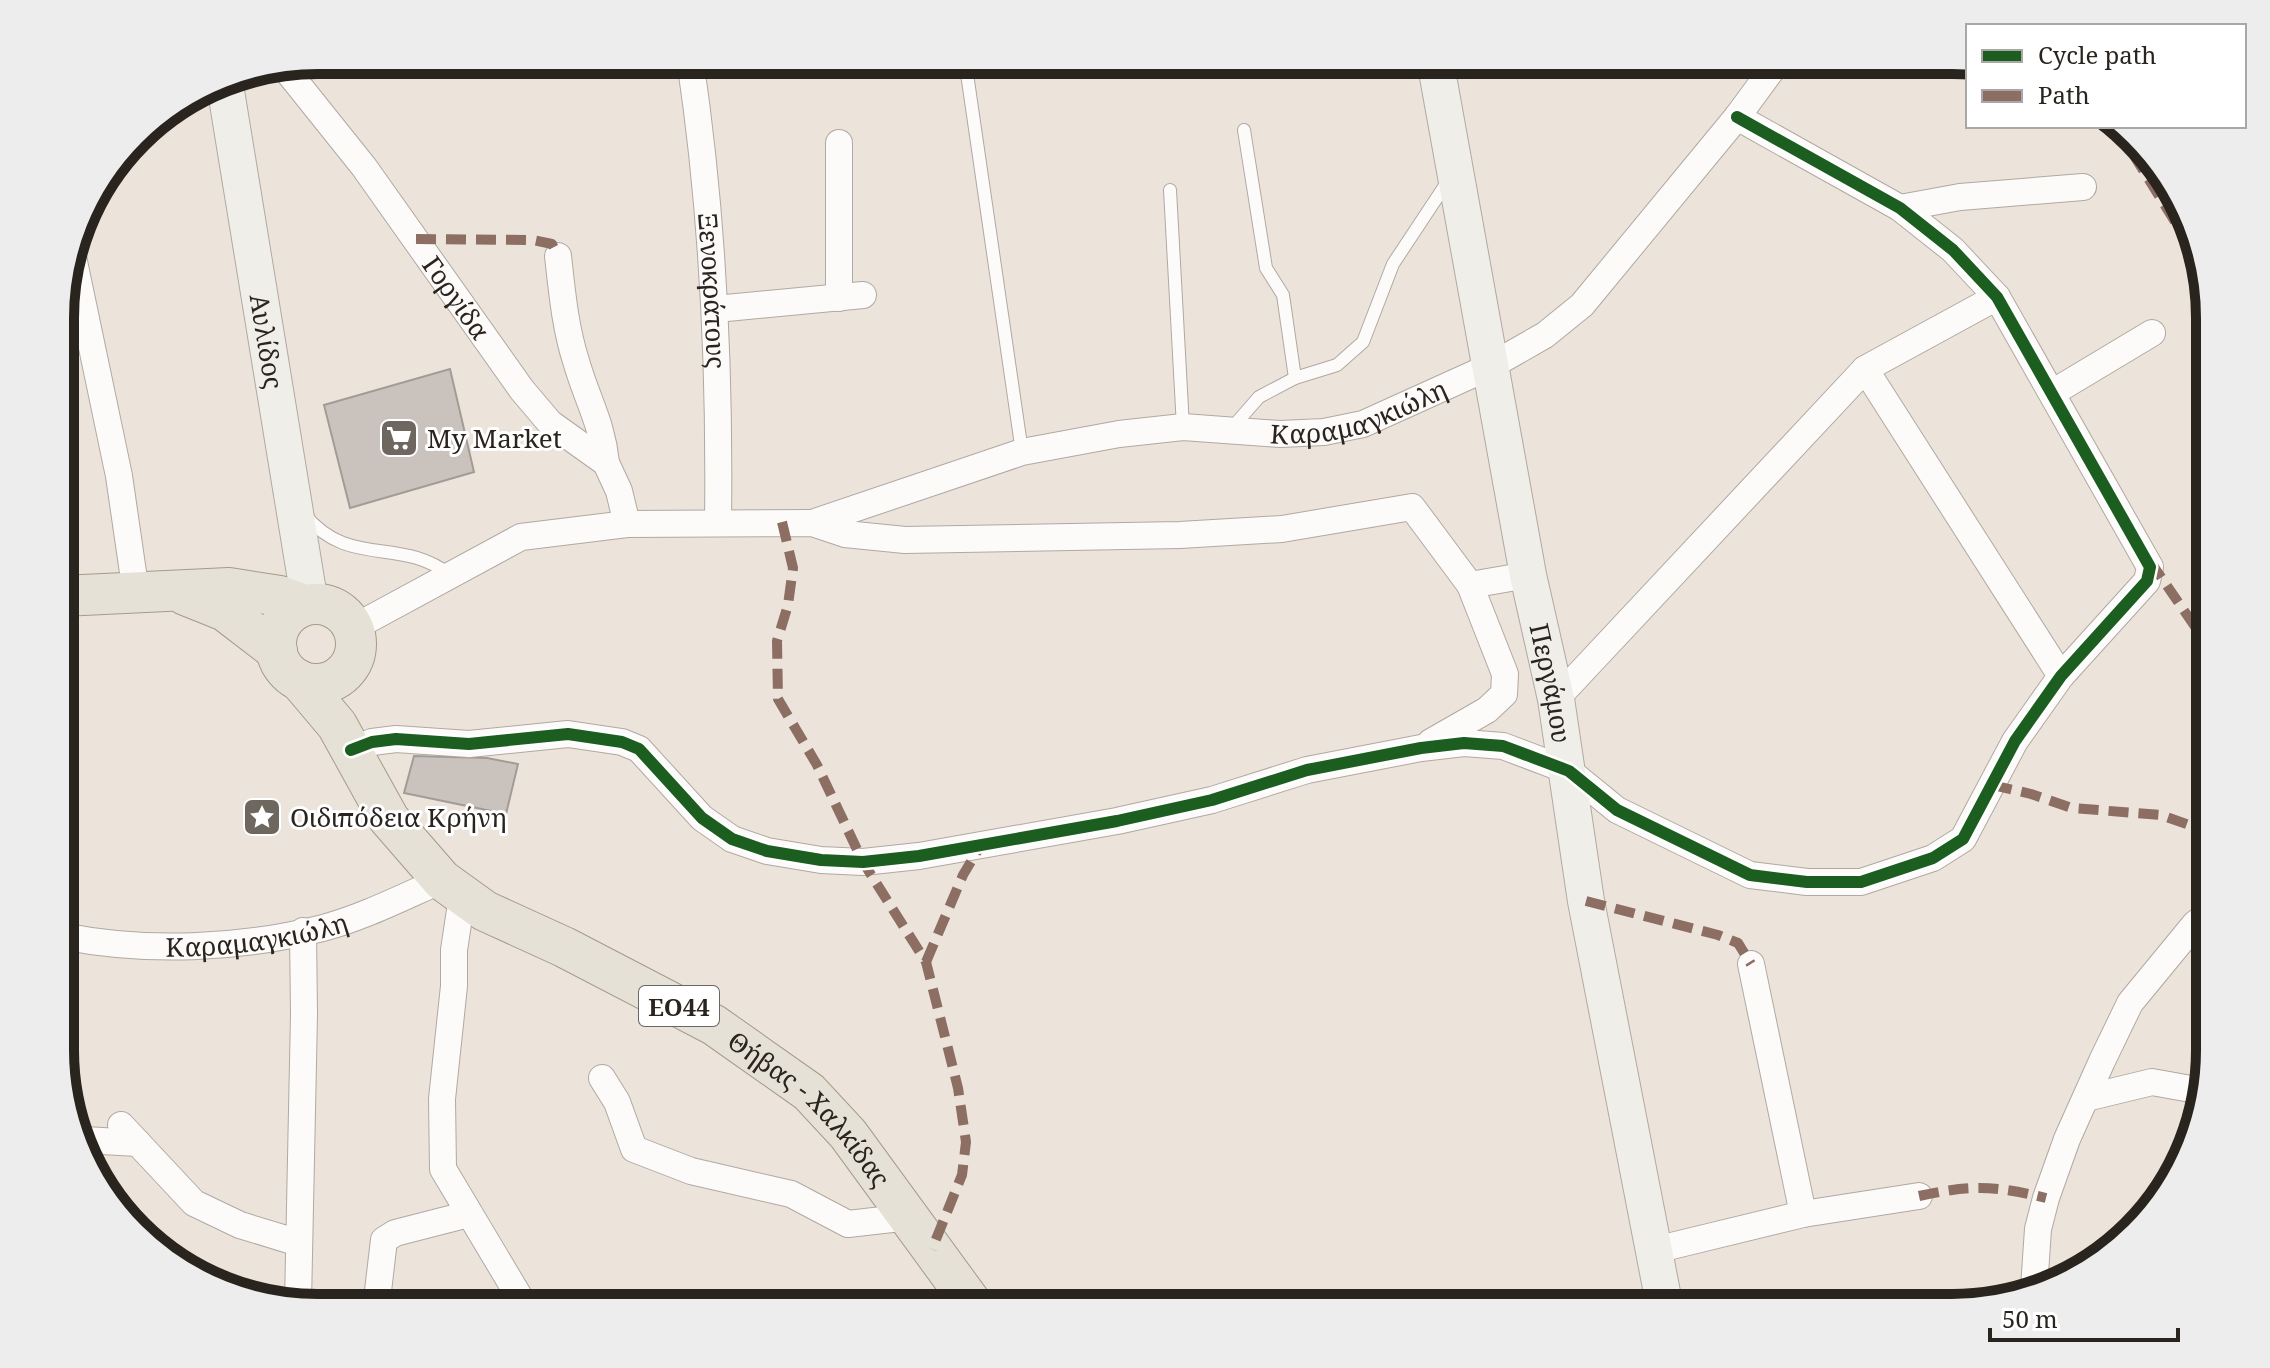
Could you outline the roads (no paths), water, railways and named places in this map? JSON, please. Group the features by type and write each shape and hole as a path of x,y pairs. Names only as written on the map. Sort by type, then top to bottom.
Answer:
{"main road":[{"path":"74,596 178,593 229,588 280,596 340,611 352,646 333,680 322,684 288,666 279,628 293,610 307,604"},
{"name":"Θήβας - Χαλκίδας","path":"178,593 225,611 288,666 327,711 389,819 452,889 714,1025 773,1063 809,1092 848,1134 965,1294"},
{"name":"Θήβας - Χαλκίδας","path":"351,750 352,646"}],"street":[{"name":"Ξενοκράτους","path":"692,74 701,131 716,309 718,522"},
{"name":"Περγάμου","path":"1437,74 1528,575 1569,771 1586,901 1662,1293"},
{"name":"Καραμαγκιώλη","path":"812,523 1022,452 1119,434 1183,427 1324,432 1363,424 1489,367 1545,335 1582,305 1769,74"},
{"name":"Γοργίδα","path":"291,76 364,167 522,390 550,423 606,463"},
{"name":"Αυλίδος","path":"226,93 307,604"},
{"path":"351,750 372,742 396,739 469,744 568,734 622,742 639,749 702,818 732,839 780,854 863,862 919,856 993,840 1117,821 1212,800 1307,770 1464,743 1503,746 1569,771 1617,810 1750,875 1807,882 1861,882 1933,858 1963,839 2015,741 2061,676 2147,581 2150,567 1997,297 1953,250 1900,208 1737,117"},
{"path":"716,309 851,297 839,143"},
{"path":"1900,208 1960,197 2083,187"},
{"path":"558,256 565,316 576,362 602,429 606,463 619,491 627,524"},
{"path":"77,278 119,476 136,593"},
{"path":"1556,699 1865,369 1997,297"},
{"path":"2052,393 2152,333"},
{"path":"1865,369 2061,676"},
{"path":"352,646 450,575 521,537 627,524 718,522 812,523 845,534 905,540 1180,535 1282,529 1412,507 1470,585 1505,674 1504,694 1487,710 1421,748"},
{"path":"1470,585 1528,575"},
{"path":"452,889 454,950 440,1144 443,1169 517,1294"},
{"name":"Καραμαγκιώλη","path":"74,938 136,946 184,946 303,931 452,889"},
{"path":"2035,1279 2038,1229 2046,1198 2086,1098 2130,1003 2195,924"},
{"path":"298,1293 303,931"},
{"path":"1751,964 1803,1214"},
{"path":"602,1078 617,1102 634,1149 644,1154 691,1171 791,1194 848,1224 909,1217"},
{"path":"2086,1098 2152,1082 2192,1089"},
{"path":"92,1139 130,1134 194,1203 240,1225 299,1243"},
{"path":"1655,1250 1803,1214 1919,1196"},
{"path":"379,1294 384,1240 395,1233 469,1214"}],"lane":[{"path":"967,74 1022,452"},
{"path":"1244,130 1266,268 1283,295 1295,378"},
{"path":"1231,429 1259,397 1295,378 1337,365 1363,342 1393,264 1453,172"},
{"path":"1170,190 1183,427"},
{"path":"292,499 309,520 337,542 365,551 414,554 435,563 450,575"}],"place":[{"name":"My Market","path":"399,438"},
{"name":"Οιδιπόδεια Κρήνη","path":"262,817"}]}
